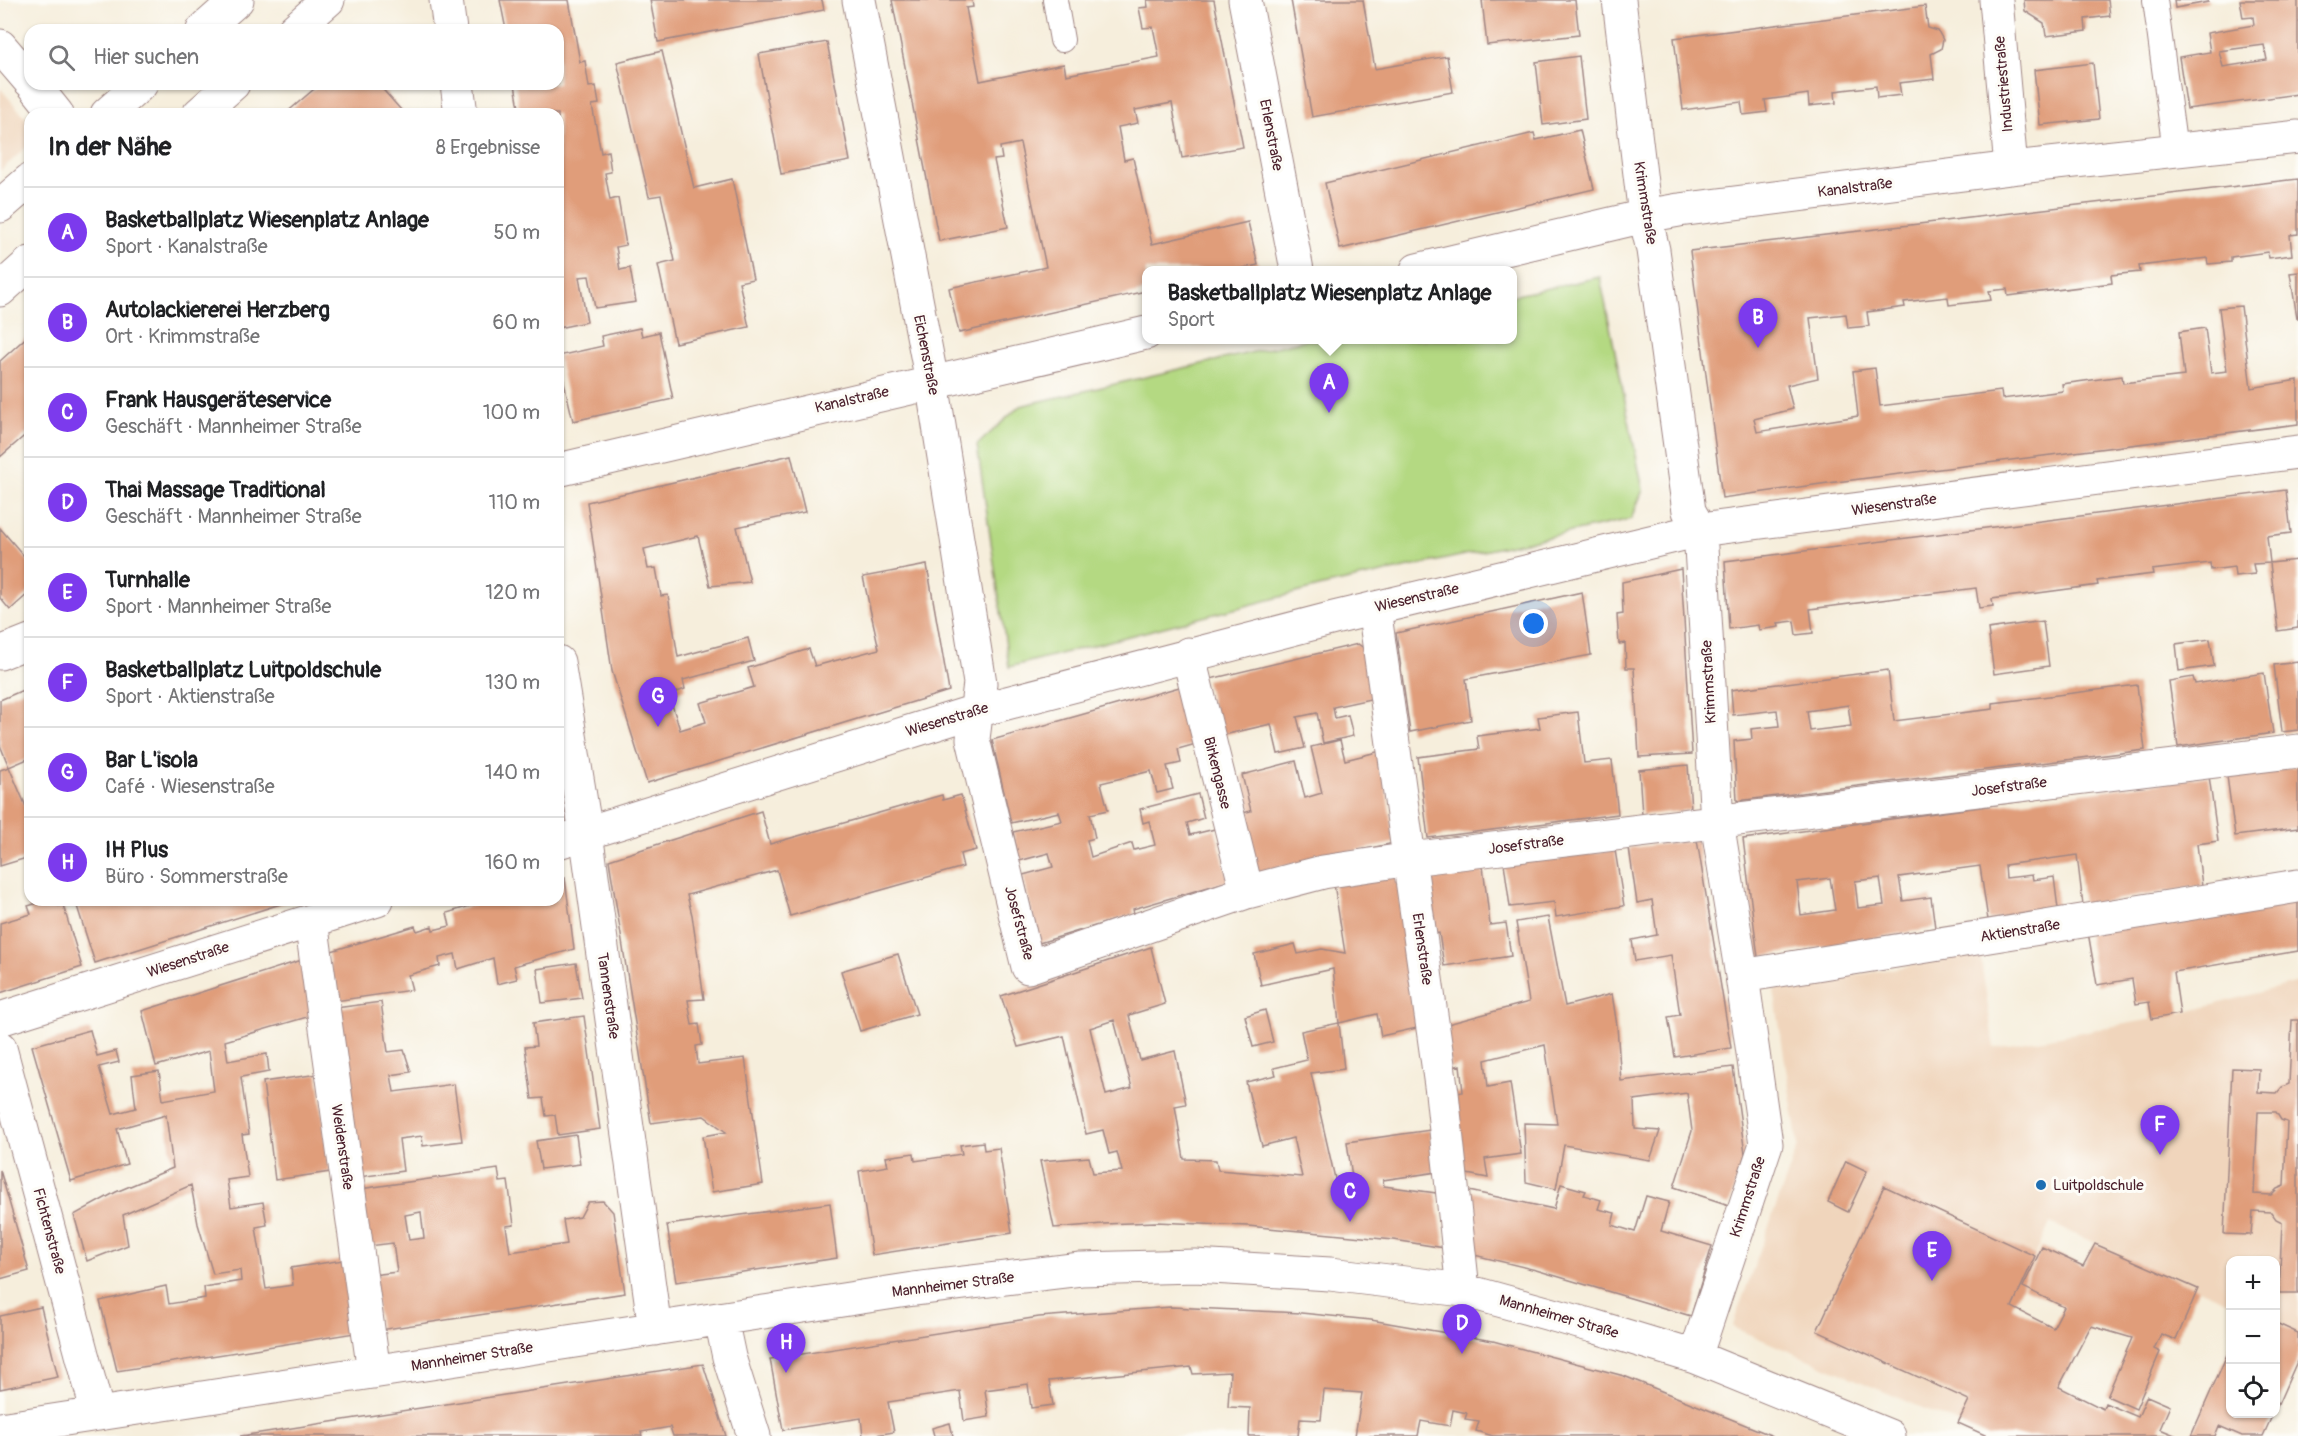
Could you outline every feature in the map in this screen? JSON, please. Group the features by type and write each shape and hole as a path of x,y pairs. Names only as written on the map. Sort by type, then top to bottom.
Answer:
{"street":[{"path":"210,24 237,0"},
{"path":"301,24 328,0"},
{"path":"446,0 449,24"},
{"name":"Eichenstraße","path":"859,0 932,382 980,683 976,711"},
{"name":"Erlenstraße","path":"1245,0 1296,266"},
{"name":"Krimmstraße","path":"1619,0 1645,216 1653,250 1689,511 1701,531 1717,822 1766,1144 1695,1358"},
{"name":"Industriestraße","path":"1996,0 2011,168"},
{"path":"0,46 24,74"},
{"path":"38,90 52,108"},
{"path":"114,108 134,90"},
{"path":"206,108 226,90"},
{"path":"458,90 460,108"},
{"name":"Kanalstraße","path":"1434,266 1645,216 2011,168 2298,137"},
{"path":"0,206 24,185"},
{"path":"0,290 24,268"},
{"name":"Kanalstraße","path":"564,469 1142,334"},
{"name":"Wiesenstraße","path":"572,838 976,711 1188,654 1701,531 2298,452"},
{"name":"Erlenstraße","path":"1374,608 1442,1093 1463,1290"},
{"path":"0,653 24,643"},
{"name":"Birkengasse","path":"1188,654 1247,892"},
{"name":"Josefstraße","path":"976,711 973,739 1028,967 1247,892 1323,872 1410,859 2298,751"},
{"name":"Tannenstraße","path":"564,737 572,838 655,1329"},
{"name":"Aktienstraße","path":"1742,976 2298,886"},
{"name":"Wiesenstraße","path":"0,1019 358,906"},
{"name":"Weidenstraße","path":"311,921 374,1372"},
{"name":"Fichtenstraße","path":"0,1048 98,1414"},
{"name":"Mannheimer Straße","path":"0,1429 914,1289 1081,1269 1195,1266 1330,1274 1463,1290 1593,1326 1695,1358 1889,1436"},
{"path":"721,1319 729,1357 754,1436"}],"lane":[{"path":"1055,0 1062,40"},
{"path":"2155,0 2175,151"}],"shaded area":[{"path":"0,88 24,116 24,149 0,171"},
{"name":"Luitpoldschule","path":"1980,953 1994,1048 2180,1014 2298,982 2298,1333 2280,1325 2280,1256 2226,1256 2226,1301 2050,1223 1958,1423 1732,1327 1798,1146 1774,990"}],"green space":[{"path":"1600,277 1643,490 1631,519 1327,585 1009,667 977,445 1020,406 1288,344 1517,344 1517,295"}],"building":[{"path":"500,0 569,0 580,62 585,61 589,87 596,86 599,104 592,105 601,153 608,151 611,172 605,173 610,200 618,198 626,245 616,247 620,270 630,268 636,302 595,308 589,276 579,277 587,322 564,327 564,108 519,108 516,90 564,90 564,24 505,24"},
{"path":"650,0 822,0 824,10 658,42"},
{"path":"892,0 972,0 973,7 966,8 980,81 1064,64 1066,75 1159,57 1153,27 1143,28 1139,8 1148,7 1147,0 1214,0 1243,147 1182,158 1172,103 1135,110 1138,123 1118,127 1124,160 1133,158 1152,244 1248,222 1258,265 1142,266 1142,292 959,333 949,288 1046,267 1020,143 1000,147 1002,159 994,160 1008,227 939,241"},
{"path":"1291,0 1363,0 1375,69 1447,56 1453,92 1312,117"},
{"path":"1482,0 1575,0 1579,35 1487,45"},
{"path":"2024,0 2108,0 2110,16 2085,19 2086,31 2046,36 2044,23 2025,11"},
{"path":"2174,0 2208,0 2208,2 2175,8"},
{"path":"2240,0 2298,0 2298,94 2187,109 2179,57 2210,52 2207,33 2254,25 2253,17 2243,18","holes":["2264,45 2267,60 2223,67 2219,51"]},
{"path":"1925,6 1928,28 1938,31 1943,40 1941,49 1931,54 1934,79 1899,83 1901,95 1877,98 1876,86 1835,91 1836,103 1809,106 1808,94 1765,100 1767,112 1743,115 1741,102 1683,110 1674,38"},
{"path":"827,42 850,161 781,174 759,54"},
{"path":"662,51 694,188 732,179 753,279 739,282 749,327 675,343 658,265 675,261 661,195 649,197 617,62"},
{"path":"1579,56 1586,119 1543,125 1536,62"},
{"path":"2093,63 2099,119 2040,125 2034,70"},
{"path":"313,90 383,90 399,108 292,108"},
{"path":"1580,130 1594,189 1340,249 1325,183 1534,133 1536,140"},
{"path":"2298,179 2298,234 2290,235 2292,255 2269,258 2268,252 2231,257 2231,262 2208,264 2207,258 2139,266 2140,272 2111,275 2112,283 2008,296 2007,289 1989,291 1991,300 1949,305 1948,297 1904,302 1905,307 1867,312 1869,326 1848,328 1846,314 1810,318 1818,378 1787,385 1793,409 1754,419 1757,432 1858,416 1853,371 1875,368 1880,406 2001,391 2002,399 2063,391 2062,384 2122,376 2123,383 2184,376 2179,332 2205,328 2211,373 2227,371 2219,308 2241,306 2251,388 2298,380 2298,424 1722,498 1690,251"},
{"path":"2298,272 2298,318 2297,318 2290,273"},
{"path":"640,328 642,336 659,332 673,399 573,421 564,382 564,355 603,346 601,336"},
{"path":"24,339 24,436 0,457 0,361"},
{"path":"791,455 805,512 737,527 750,582 710,586 698,536 644,549 648,569 656,568 661,596 668,595 678,657 748,638 754,661 683,680 685,689 669,695 680,730 706,722 700,703 754,687 748,668 809,649 815,666 879,649 863,577 927,565 949,691 647,783 612,671 587,502"},
{"path":"2286,490 2291,533 2267,536 2270,563 2253,564 2255,574 2235,576 2234,567 2211,570 2210,563 2152,570 2153,574 2097,581 2098,585 1992,599 1993,606 1979,608 1976,588 1810,609 1813,633 1796,635 1794,621 1778,623 1779,627 1759,630 1758,625 1729,629 1725,561"},
{"path":"0,528 24,556 24,597 10,610 0,598"},
{"path":"2297,560 2298,628 2278,631 2270,563"},
{"path":"1681,569 1692,754 1639,757 1634,668 1626,668 1625,643 1619,644 1617,615 1623,614 1622,582"},
{"path":"1582,592 1591,655 1466,679 1471,720 1410,732 1396,633"},
{"path":"2043,621 2049,666 1994,674 1988,629"},
{"path":"2210,639 2214,666 2179,671 2176,644"},
{"path":"1358,644 1368,651 1375,698 1333,707 1335,718 1348,715 1353,736 1323,743 1317,713 1297,717 1305,748 1278,754 1271,724 1219,736 1206,680"},
{"path":"2298,662 2298,730 2282,732 2274,665"},
{"path":"1888,670 1894,721 1993,709 1993,703 2137,685 2145,750 1737,801 1734,741 1752,739 1751,729 1779,726 1777,710 1733,715 1731,690","holes":["1848,705 1851,726 1810,731 1807,711"]},
{"path":"2264,673 2273,733 2178,747 2169,681 2193,677 2195,684"},
{"path":"1183,686 1196,744 1178,749 1181,763 1167,766 1173,789 1157,793 1151,771 1101,783 1108,810 1090,814 1095,838 1087,840 1091,857 1132,843 1134,850 1155,845 1149,821 1143,823 1140,809 1198,794 1204,818 1187,823 1190,835 1215,829 1229,881 1133,909 1134,914 1039,943 1023,875 1053,867 1049,853 1019,861 1013,832 1062,821 1059,812 1011,823 992,740"},
{"path":"24,690 24,761 9,767 0,745 0,700"},
{"path":"1578,712 1584,763 1612,760 1618,814 1428,838 1418,757 1479,749 1477,736 1540,728 1538,717"},
{"path":"1340,740 1345,760 1381,751 1394,843 1253,873 1238,814 1251,811 1242,775 1296,761 1305,798 1322,793 1311,747"},
{"path":"1688,765 1691,810 1642,815 1639,770"},
{"path":"2298,766 2298,828 2235,836 2227,776"},
{"path":"9,767 24,802 24,859 0,866 0,770"},
{"path":"2209,776 2218,841 2197,844 2202,886 2083,905 2077,855 2005,865 2006,878 2032,875 2033,880 2054,877 2058,909 1988,920 1980,866 1899,877 1903,901 1931,897 1935,928 1758,957 1743,839","holes":["1830,878 1835,910 1801,915 1797,882","1880,878 1884,905 1858,908 1855,881"]},
{"path":"942,795 943,800 961,795 976,850 960,854 963,867 790,916 777,870 687,895 704,999 688,1000 692,1025 699,1024 702,1045 696,1046 698,1064 745,1058 763,1184 712,1192 703,1136 726,1132 704,1116 651,1123 609,860 761,811 770,844"},
{"path":"1697,840 1731,1048 1675,1057 1668,1017 1680,1015 1671,955 1635,961 1632,940 1657,935 1652,900 1637,903 1629,848"},
{"path":"1615,850 1624,906 1556,917 1554,902 1510,907 1504,863"},
{"path":"1483,866 1490,925 1506,923 1511,956 1444,966 1439,933 1431,934 1426,873"},
{"path":"1397,875 1417,1028 1381,1036 1377,1014 1339,1023 1333,969 1261,985 1254,954 1295,944 1298,954 1322,949 1345,953 1334,884"},
{"path":"564,878 574,949 514,966 517,979 497,984 493,958 458,969 455,954 439,958 440,966 408,975 412,990 335,1001 328,952 415,926 417,931 432,926 433,930 450,926 447,913 470,906 564,906"},
{"path":"2298,897 2298,951 2174,972 2180,1014 2152,1019 2149,1002 2136,1004 2132,979 2097,985 2088,932"},
{"path":"28,906 63,906 82,967 0,993 0,923 31,914"},
{"path":"77,906 274,906 95,963"},
{"path":"1548,917 1565,1006 1612,994 1621,1081 1733,1067 1745,1154 1729,1205 1674,1187 1692,1131 1687,1093 1634,1100 1635,1129 1660,1131 1650,1160 1564,1145 1556,1189 1526,1182 1524,1123 1557,1124 1545,1045 1485,1060 1488,1087 1510,1083 1521,1154 1485,1159 1488,1178 1462,1173 1452,1094 1463,1092 1460,1065 1450,1068 1444,1025 1529,1002 1516,922"},
{"path":"1151,947 1165,1004 1129,1015 1140,1060 1175,1051 1186,1104 1175,1106 1184,1159 1216,1160 1218,1170 1302,1177 1293,1138 1262,1146 1246,1082 1276,1075 1274,1068 1307,1060 1301,1031 1339,1023 1344,1069 1311,1073 1336,1183 1353,1184 1347,1142 1430,1130 1437,1172 1383,1180 1384,1186 1436,1193 1445,1248 1394,1240 1248,1226 1156,1222 1054,1228 1040,1161 1089,1157 1093,1173 1122,1171 1117,1152 1109,1154 1103,1130 1086,1134 1064,1036 1018,1047 1001,996","holes":["1114,1020 1132,1088 1106,1095 1090,1028"]},
{"path":"898,954 917,1014 860,1031 841,971"},
{"path":"305,959 314,1015 225,1041 228,1061 267,1054 269,1072 241,1077 249,1134 242,1135 248,1177 227,1180 231,1207 263,1202 267,1225 256,1227 266,1289 293,1285 291,1268 343,1260 355,1333 117,1371 100,1301 166,1286 169,1304 205,1298 204,1287 241,1281 240,1270 213,1274 198,1224 191,1185 123,1215 128,1245 87,1261 74,1215 116,1192 173,1168 166,1115 117,1129 127,1164 71,1181 32,1046 90,1030 97,1056 116,1051 119,1062 99,1067 113,1114 136,1108 132,1075 159,1071 163,1100 214,1091 209,1051 156,1066 142,1011"},
{"path":"576,963 582,998 542,1003 537,969"},
{"path":"381,1002 388,1052 404,1050 411,1072 391,1075 394,1092 454,1084 462,1141 423,1146 422,1136 399,1139 403,1171 359,1177 336,1008"},
{"path":"1265,1010 1273,1042 1253,1047 1245,1016"},
{"path":"584,1016 600,1129 558,1135 555,1115 546,1116 543,1098 532,1099 525,1047 536,1046 533,1023"},
{"path":"2292,1020 2298,1020 2298,1293 2280,1293 2282,1222 2276,1219 2271,1212 2253,1211 2251,1235 2224,1234 2232,1068 2259,1069 2258,1092 2277,1093 2289,1084","holes":["2258,1112 2276,1112 2281,1120 2287,1122 2284,1186 2271,1195 2254,1194"]},
{"path":"318,1074 330,1172 275,1180 263,1082"},
{"path":"576,1135 580,1164 541,1169 536,1141"},
{"path":"983,1142 984,1150 999,1148 1012,1233 872,1255 859,1171 888,1166 886,1157 914,1153 915,1161 962,1154 960,1145"},
{"path":"1846,1161 1867,1171 1848,1212 1828,1202"},
{"path":"498,1169 500,1182 508,1181 514,1225 506,1226 510,1252 567,1244 563,1220 580,1217 588,1202 603,1201 613,1212 625,1293 380,1330 372,1275 397,1272 393,1243 369,1246 360,1189","holes":["421,1212 424,1238 409,1240 405,1215"]},
{"path":"0,1170 29,1271 0,1279"},
{"path":"1561,1184 1586,1191 1584,1195 1601,1200 1598,1209 1615,1213 1612,1225 1635,1232 1646,1196 1669,1202 1661,1231 1712,1246 1691,1316 1536,1270 1474,1255 1464,1190 1554,1209"},
{"path":"1884,1186 2035,1256 2012,1307 2053,1328 2064,1307 2023,1287 2042,1247 2083,1266 2095,1244 2198,1289 2176,1340 2161,1334 2154,1349 2160,1352 2136,1409 2107,1396 2132,1338 2091,1326 2059,1387 2103,1409 2105,1403 2138,1417 2147,1396 2170,1406 2160,1429 2177,1436 1987,1436 1958,1423 1969,1400 1817,1331"},
{"path":"830,1203 837,1258 676,1282 667,1225"},
{"path":"41,1307 58,1377 0,1389 0,1316"},
{"path":"1171,1307 1301,1313 1371,1320 1493,1341 1624,1376 1773,1436 1493,1436 1476,1431 1479,1421 1465,1419 1467,1413 1453,1410 1450,1426 1421,1421 1418,1436 1355,1436 1362,1393 1324,1390 1321,1420 1300,1419 1298,1436 1249,1436 1250,1408 1228,1407 1230,1372 1193,1374 1191,1367 1049,1381 1053,1405 1031,1408 1028,1384 985,1390 989,1417 964,1421 960,1391 888,1402 894,1432 870,1436 863,1436 861,1418 783,1430 770,1359 1039,1317"},
{"path":"2280,1325 2298,1333 2298,1359 2280,1400"},
{"path":"2226,1357 2226,1418 2271,1418 2263,1436 2242,1436 2219,1426 2215,1436 2191,1436"},
{"path":"703,1364 726,1436 673,1436 670,1427 641,1432 642,1436 240,1436"},
{"path":"950,1423 953,1436 934,1436 932,1428"}],"place":[{"name":"Autolackiererei Herzberg","path":"1758,348"},
{"name":"Basketballplatz Wiesenplatz Anlage","path":"1329,413"},
{"name":"Bar L'isola","path":"658,727"},
{"name":"Basketballplatz Luitpoldschule","path":"2160,1155"},
{"name":"Luitpoldschule","path":"2041,1185"},
{"name":"Frank Hausgeräteservice","path":"1350,1222"},
{"name":"Turnhalle","path":"1932,1281"},
{"name":"Thai Massage Traditional","path":"1462,1354"},
{"name":"IH Plus","path":"786,1373"}]}
